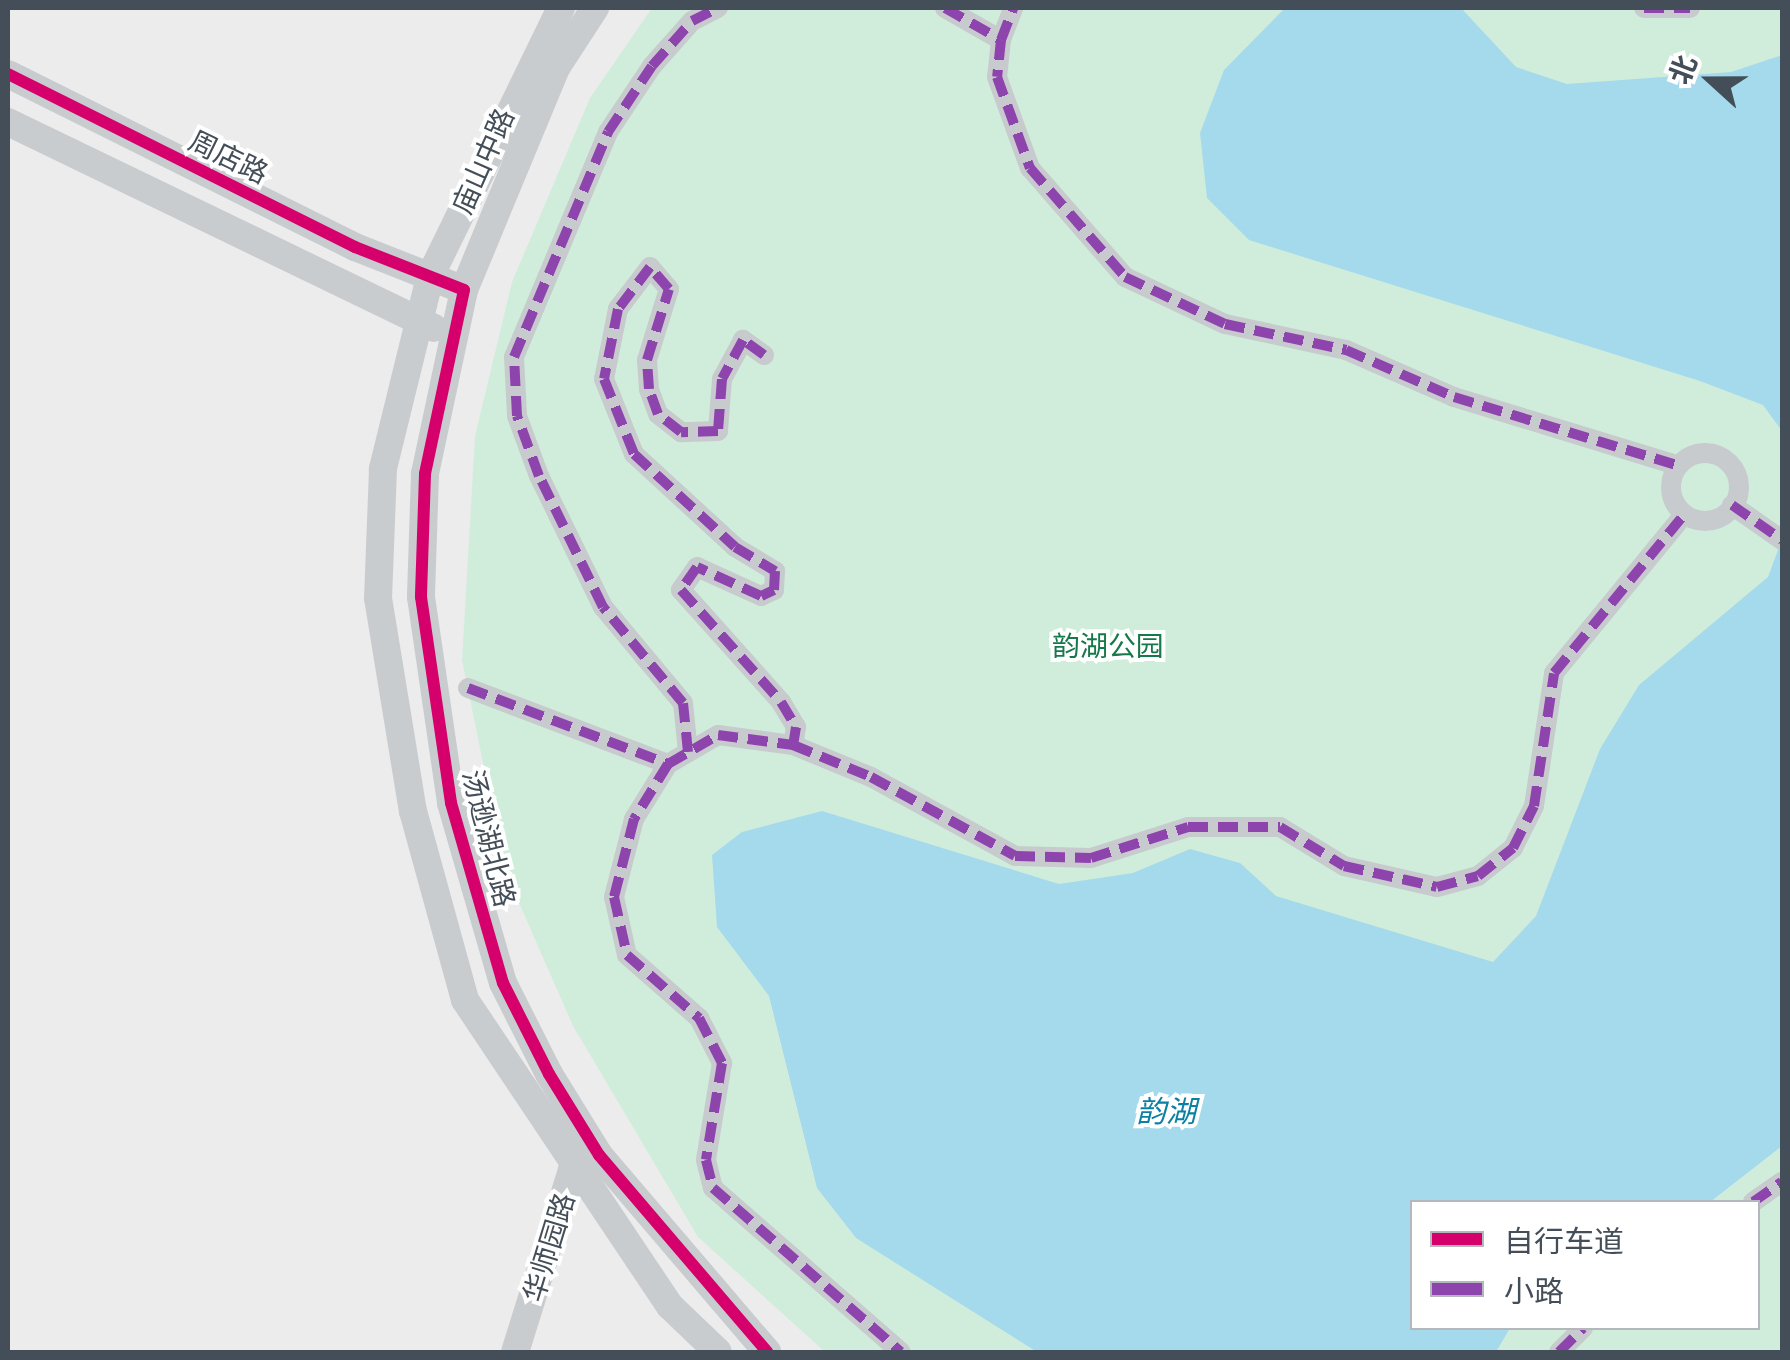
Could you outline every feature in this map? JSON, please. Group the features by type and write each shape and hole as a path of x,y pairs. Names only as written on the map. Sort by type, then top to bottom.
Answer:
{"street":[{"name":"庙山中路","path":"418,322 430,277 561,8"},
{"name":"庙山中路","path":"464,290 556,68 596,8"},
{"path":"688,752 682,702 602,607 539,476 518,416 514,357 608,132 652,66 692,20 718,8"},
{"path":"946,8 1002,40"},
{"path":"1014,8 1002,40 998,77 1030,168 1126,277 1225,324 1346,350 1454,397 1677,465"},
{"path":"1644,8 1690,8"},
{"name":"周店路","path":"8,74 430,277"},
{"path":"8,122 418,322 454,335"},
{"path":"764,356 744,340 730,352 718,431 681,432 658,414 649,389 648,360 669,289 650,267 618,309 604,379 634,454 735,547 775,571 774,590 760,596 697,567 681,590 781,702 796,726 793,745"},
{"path":"430,277 464,290"},
{"name":"汤逊湖北路","path":"464,290 425,474 421,597 452,803 504,983 599,1155 767,1352"},
{"path":"418,322 383,469 378,598 392,709 465,1000 572,1170 670,1306 718,1352"},
{"path":"1699,451 1722,454 1740,487 1732,505 1710,522 1682,517 1672,494 1677,465 1699,451"},
{"path":"1732,505 1782,540"},
{"path":"901,1352 713,1188 706,1160 722,1063 699,1018 628,956 614,898 634,819 668,764 718,735 793,745 871,776 1015,856 1091,858 1188,827 1280,828 1344,866 1438,887 1478,876 1514,848 1534,806 1554,673 1682,517"},
{"path":"468,688 668,764"},
{"name":"华师园路","path":"515,1352 572,1170 599,1155"},
{"path":"1757,1200 1782,1182"},
{"path":"1558,1352 1581,1330"}],"green space":[{"name":"韵湖公园","path":"652,8 1782,8 1782,1352 825,1352 698,1237 573,1026 505,871 462,660 475,436 512,282 590,98"}],"water":[{"path":"1285,8 1461,8 1516,67 1567,84 1731,72 1782,55 1782,431 1763,405 1700,381 1249,240 1207,198 1200,133 1224,70"},
{"name":"韵湖","path":"1782,539 1782,1146 1713,1200 1410,1200 1410,1330 1509,1330 1496,1352 1037,1352 856,1238 817,1188 769,996 717,927 712,855 742,832 822,811 1059,884 1133,873 1190,849 1240,863 1276,896 1493,962 1536,916 1600,749 1639,685 1768,577"}],"marked path":[{"path":"688,752 683,703 603,607 539,476 517,416 514,357 608,132 652,66 692,21 718,8"},
{"path":"945,8 1001,40 997,77 1030,168 1125,277 1225,324 1346,350 1454,397 1677,465"},
{"path":"1001,40 1013,8"},
{"path":"1644,8 1690,8"},
{"path":"764,355 743,340 722,379 718,431 681,432 658,414 649,389 647,360 669,289 650,267 618,309 604,379 634,454 735,547 775,571 774,590 761,596 697,567 681,590 781,702 796,727 793,745"},
{"path":"1732,505 1782,540"},
{"path":"468,688 668,764 718,735 793,745 871,777 1015,856 1091,858 1188,827 1280,827 1344,866 1437,887 1478,876 1513,848 1534,806 1554,673 1682,517"},
{"path":"668,764 634,819 614,897 627,955 699,1018 722,1063 706,1160 713,1188 901,1352"},
{"path":"1756,1200 1782,1182"},
{"path":"1559,1352 1581,1330"}],"cycle path":[{"path":"8,74 355,247 464,290 425,474 421,597 451,803 503,983 549,1074 599,1155 767,1352"}]}
